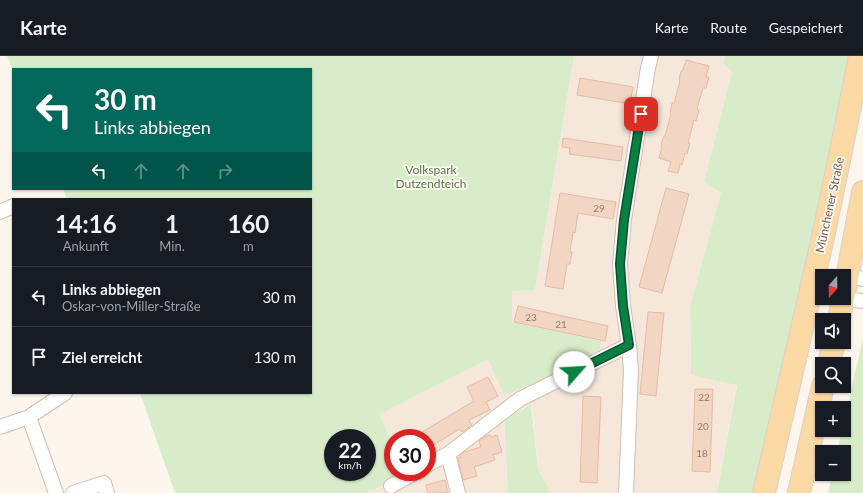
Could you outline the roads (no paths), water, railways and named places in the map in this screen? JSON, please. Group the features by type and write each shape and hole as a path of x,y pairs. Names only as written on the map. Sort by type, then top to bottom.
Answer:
{"main road":[{"name":"Münchener Straße","path":"821,269 842,146 860,56"},
{"path":"851,269 863,192"},
{"name":"Münchener Straße","path":"764,493 815,298"},
{"path":"799,493 822,393"}],"street":[{"path":"626,493 631,370 623,306 620,264 624,220 651,56"},
{"path":"0,212 12,206"},
{"path":"436,461 448,454 520,398 629,345"},
{"path":"0,427 30,417 64,394"},
{"path":"30,417 56,493"},
{"path":"448,454 458,493"},
{"path":"391,486 400,481"},
{"path":"73,493 104,483 107,493"}],"park label":[{"name":"Volkspark Dutzendteich","path":"431,177"}]}
